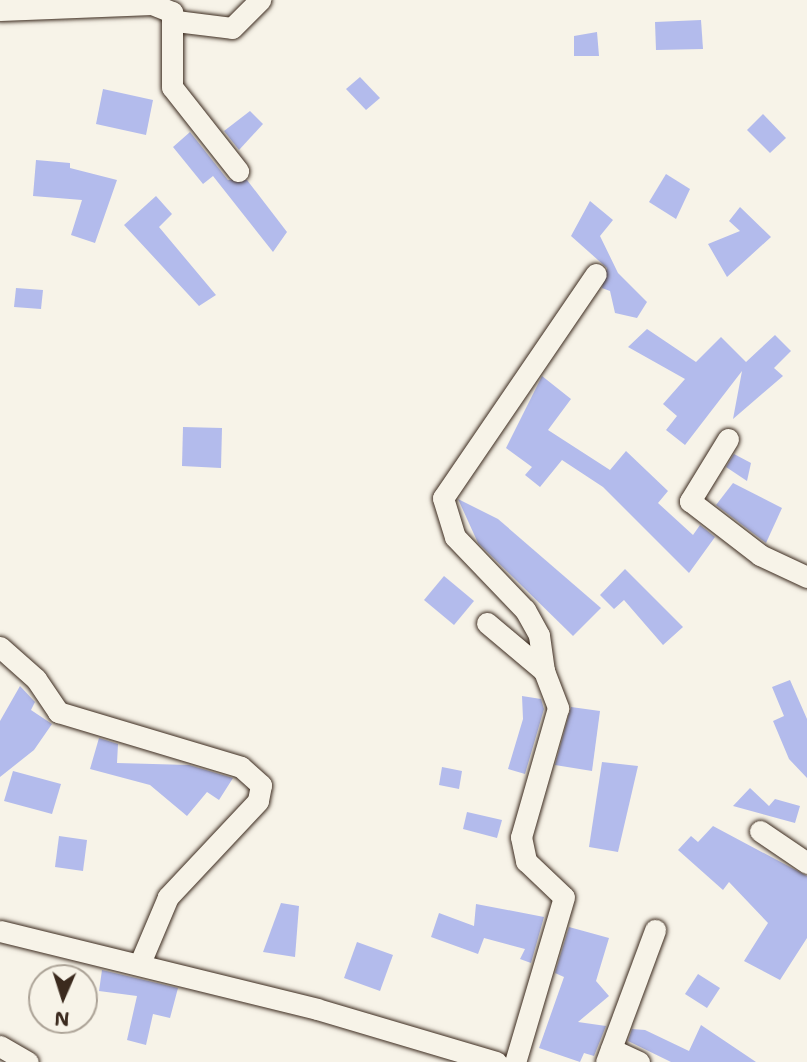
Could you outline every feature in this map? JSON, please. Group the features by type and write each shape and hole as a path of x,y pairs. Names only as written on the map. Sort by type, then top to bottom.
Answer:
{"street":[{"path":"176,21 232,28 260,0"},
{"path":"0,10 152,4 172,12 176,21 172,87 238,171"},
{"path":"515,1062 564,897 526,862 521,837 558,708 529,619 492,570 455,537 443,498 596,274"},
{"path":"728,439 690,501 760,555 807,577"},
{"path":"487,622 544,671"},
{"path":"0,647 36,678 58,712 241,767 261,785 258,801 168,897 140,962"},
{"path":"760,831 807,863"},
{"path":"639,1062 608,1056 655,930"},
{"path":"0,931 140,962 496,1062"},
{"path":"0,1046 28,1062"}],"building":[{"path":"701,20 703,49 656,50 655,22"},
{"path":"597,32 599,56 574,56 574,36"},
{"path":"360,77 380,98 366,110 346,89"},
{"path":"103,89 153,100 146,135 96,124"},
{"path":"250,111 263,124 239,150 224,131"},
{"path":"763,114 786,138 770,153 747,130"},
{"path":"190,132 228,180 247,180 287,232 273,252 213,176 203,184 173,147"},
{"path":"36,160 70,163 70,168 117,180 95,243 71,235 82,200 33,196"},
{"path":"666,174 690,189 676,219 649,202"},
{"path":"156,196 172,214 159,227 216,295 199,306 124,225"},
{"path":"590,201 613,220 600,236 618,273 647,302 637,318 615,313 610,291 602,288 607,268 571,236"},
{"path":"740,207 771,237 727,277 708,244 740,231 729,221"},
{"path":"16,288 43,290 41,309 14,307"},
{"path":"647,329 696,362 721,337 746,362 775,335 791,351 774,368 783,376 733,419 742,371 685,445 666,430 677,416 663,404 685,379 628,347"},
{"path":"542,376 571,399 548,430 610,470 626,451 668,491 658,503 693,535 700,525 715,537 689,573 603,487 562,460 540,487 525,475 532,467 506,448"},
{"path":"183,427 222,428 221,468 182,466"},
{"path":"734,454 751,463 747,481 726,467"},
{"path":"733,483 782,508 766,543 716,505"},
{"path":"458,499 498,519 601,608 573,636 478,543"},
{"path":"625,569 683,627 663,645 624,600 614,609 600,595"},
{"path":"444,576 474,601 454,625 424,600"},
{"path":"790,680 807,719 807,778 789,759 773,721 784,716 772,687"},
{"path":"20,686 35,702 31,710 52,724 34,750 0,777 0,721"},
{"path":"522,696 541,699 544,709 525,774 508,769 523,719"},
{"path":"571,707 600,711 592,771 555,765"},
{"path":"99,738 118,744 117,763 189,765 233,778 219,800 207,792 187,816 150,785 90,769"},
{"path":"602,762 638,766 618,852 589,847"},
{"path":"442,767 462,771 459,789 439,785"},
{"path":"13,771 61,784 52,814 4,801"},
{"path":"750,788 769,806 775,799 800,806 795,823 733,806"},
{"path":"467,812 502,820 497,838 463,829"},
{"path":"713,826 807,876 807,938 780,980 744,961 768,923 729,882 723,890 678,850 691,836 698,842"},
{"path":"59,836 87,840 83,871 55,867"},
{"path":"281,903 299,906 295,957 263,952"},
{"path":"476,904 544,917 531,963 520,959 525,949 484,938 478,954 431,937 439,913 474,926"},
{"path":"569,927 609,938 596,981 609,996 578,1022 606,1026 594,1056 584,1053 580,1062 539,1048 564,977 555,973"},
{"path":"357,942 393,955 380,991 344,978"},
{"path":"102,970 178,988 170,1018 153,1014 146,1045 127,1040 137,996 99,991"},
{"path":"698,974 720,988 707,1008 685,994"},
{"path":"701,1025 756,1062 671,1062 628,1041 632,1029 645,1030 689,1051"}]}
